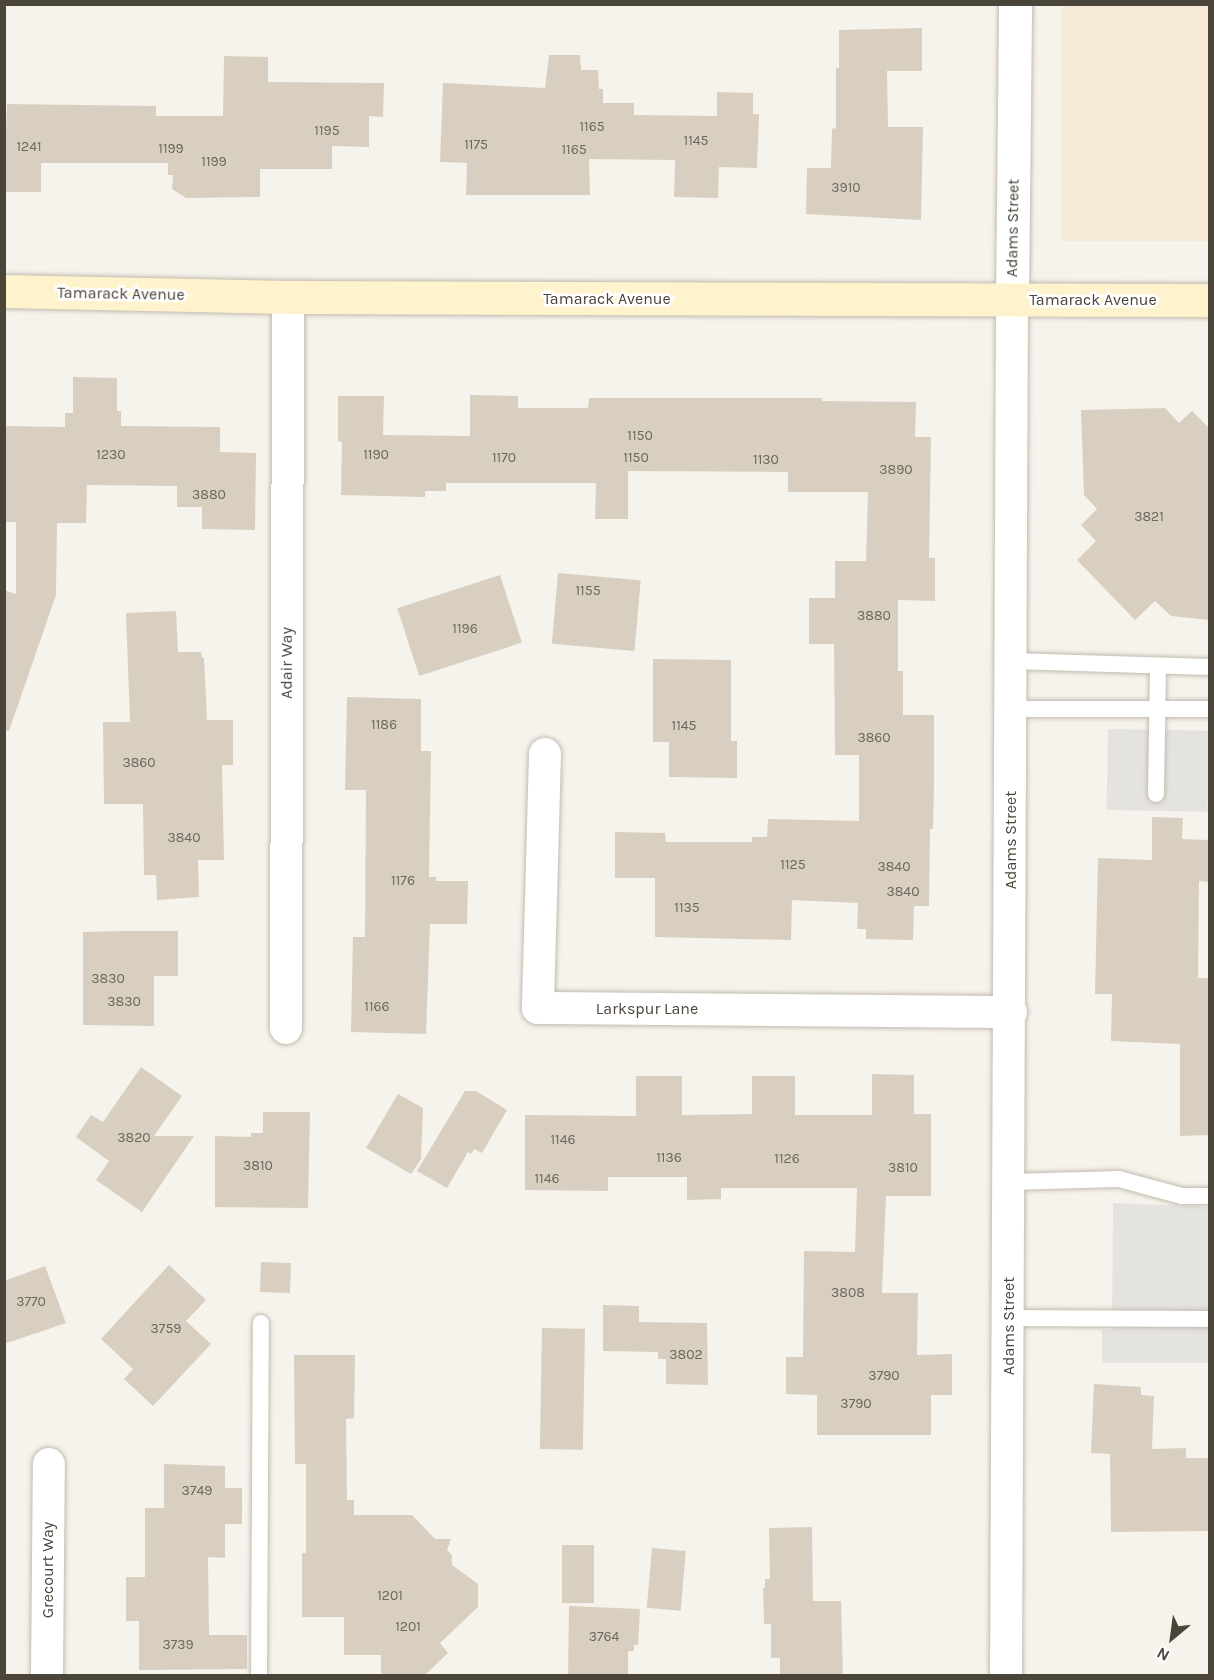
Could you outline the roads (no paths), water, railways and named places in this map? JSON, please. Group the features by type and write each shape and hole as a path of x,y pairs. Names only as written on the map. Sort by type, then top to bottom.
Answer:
{"main road":[{"name":"Tamarack Avenue","path":"4,291 288,297 1209,300"}],"street":[{"name":"Adams Street","path":"1006,1676 1015,4"},
{"name":"Adair Way","path":"286,1028 288,297"},
{"name":"Larkspur Lane","path":"545,754 538,1008 1011,1012"},
{"name":"Grecourt Way","path":"47,1676 49,1464"}],"lane":[{"path":"1011,661 1209,667"},
{"path":"1156,795 1158,666"},
{"path":"1011,709 1209,709"},
{"path":"1010,1182 1119,1179 1182,1196 1209,1196"},
{"path":"1009,1318 1209,1319"},
{"path":"260,1676 261,1323"}]}
